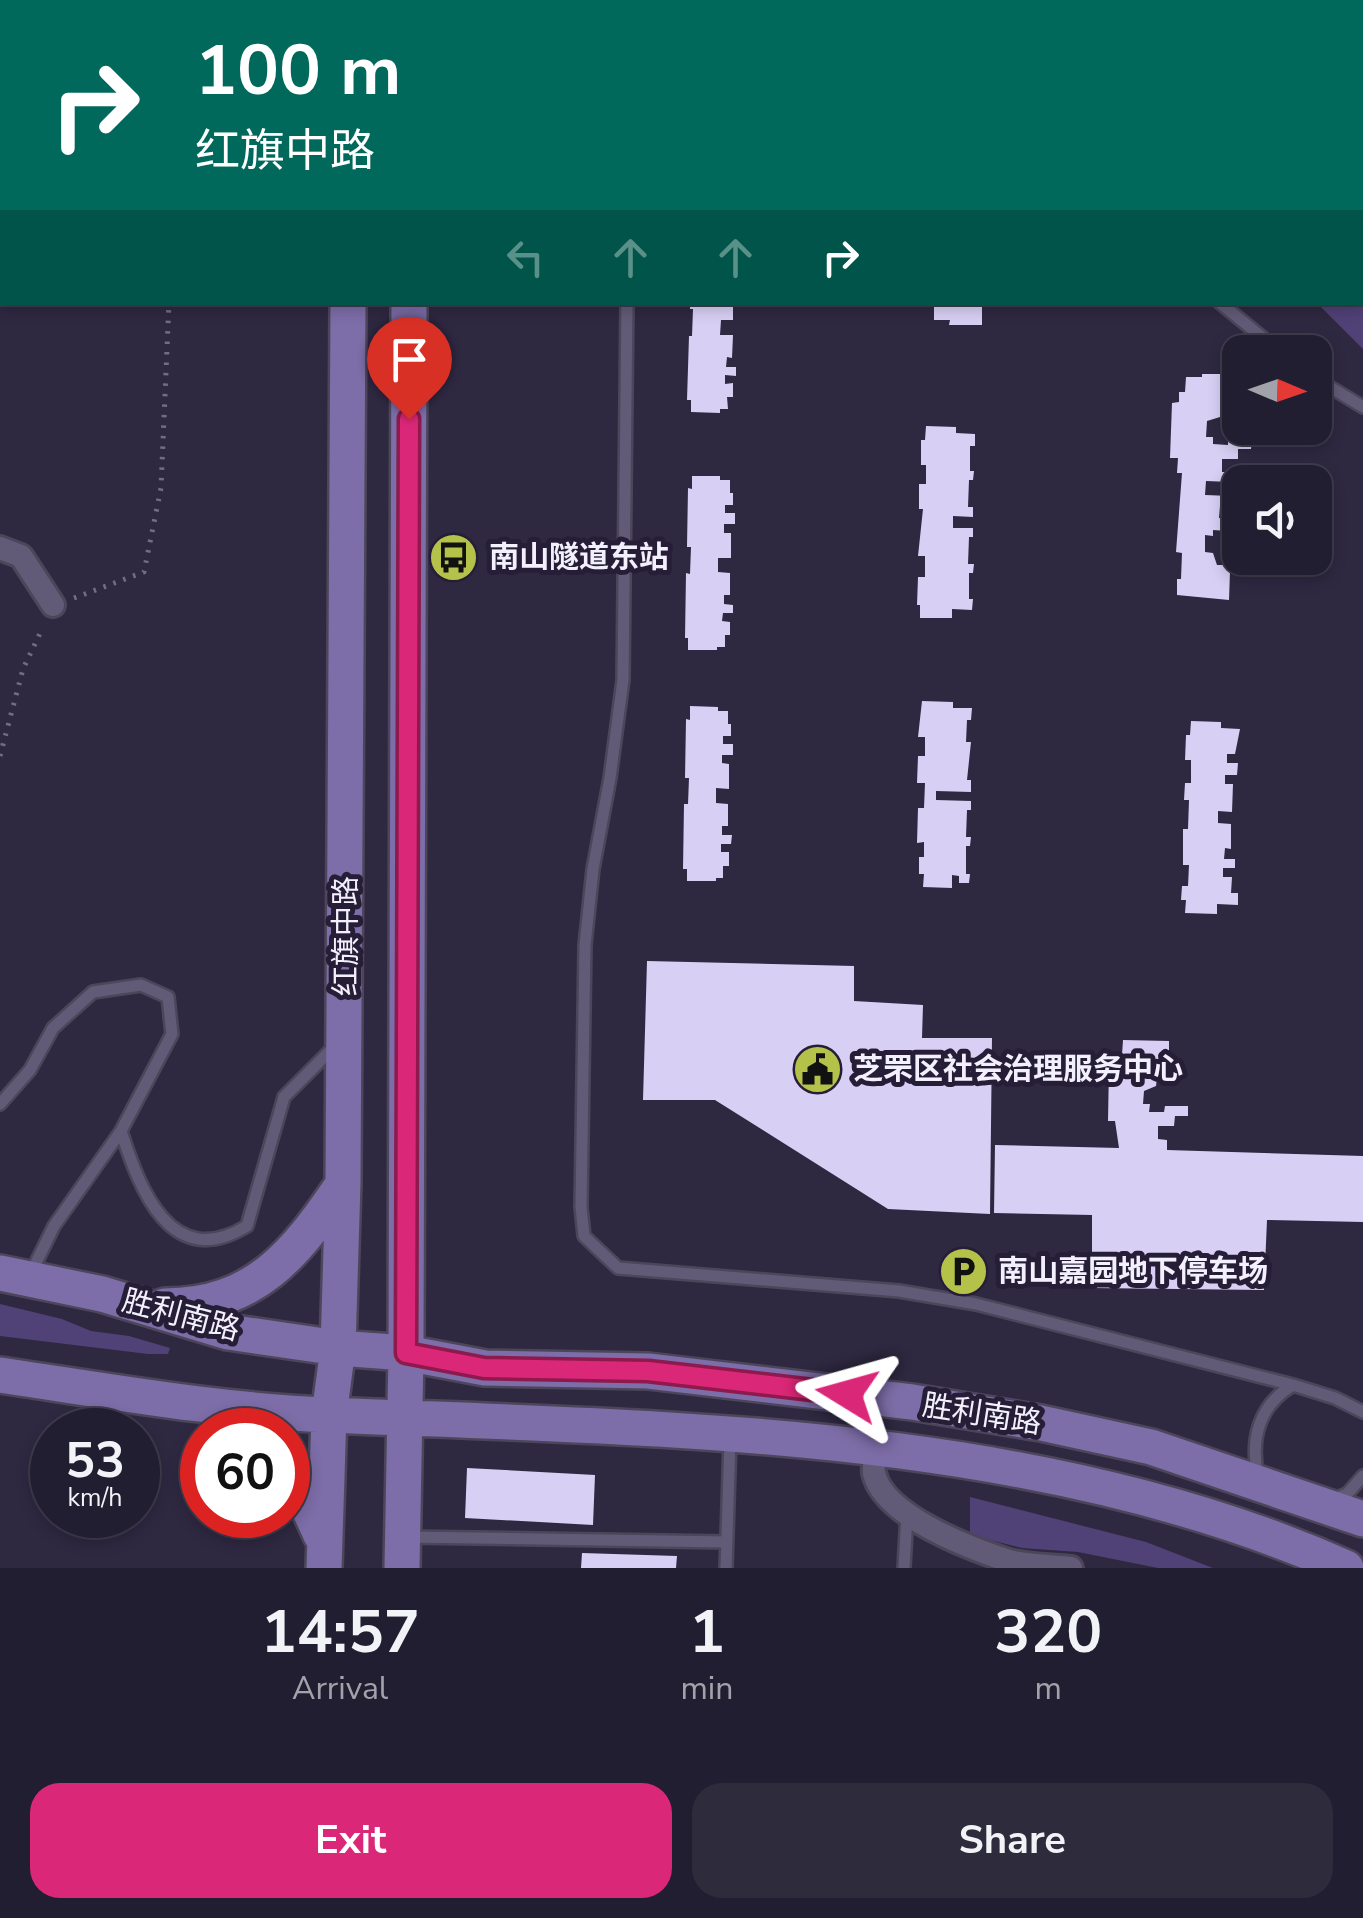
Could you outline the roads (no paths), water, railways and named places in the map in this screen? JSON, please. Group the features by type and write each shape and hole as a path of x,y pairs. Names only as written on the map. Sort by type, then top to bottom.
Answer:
{"main road":[{"name":"红旗中路","path":"324,1556 329,1416 338,1348 346,1036 348,305"},
{"name":"红旗中路","path":"402,1552 409,305"},
{"path":"147,1306 212,1302 268,1274 309,1234 343,1183"},
{"name":"胜利南路","path":"14,1276 147,1306 228,1332 338,1348 406,1353 484,1368 648,1371 912,1402 1040,1422 1151,1447 1363,1518"},
{"name":"胜利南路","path":"0,1374 171,1400 329,1416 672,1428 1033,1472 1200,1513 1285,1541 1346,1568"},
{"path":"171,1400 190,1408"},
{"path":"310,1516 324,1556"}],"street":[{"path":"0,548 21,556 52,605"},
{"path":"876,1450 874,1472 880,1487 907,1514 951,1539 1012,1562 1071,1568"}],"lane":[{"path":"627,305 622,680 585,944 581,1207 584,1236 618,1268 899,1291 947,1299 1293,1384 1363,1412"},
{"path":"1223,305 1259,335"},
{"path":"1332,389 1363,408"},
{"path":"0,1104 30,1070 53,1028 93,992 142,986 168,997 172,1034 121,1131 14,1276"},
{"path":"121,1131 148,1201 177,1234 202,1240 234,1234 248,1226 284,1097 346,1036"},
{"path":"1260,1486 1254,1457 1263,1412 1275,1396 1293,1384"},
{"path":"726,1568 730,1434"},
{"path":"1322,1504 1346,1494 1363,1476"},
{"path":"904,1568 907,1514"},
{"path":"402,1552 726,1542"}],"place":[{"name":"南山隧道东站","path":"454,557"},
{"name":"芝罘区社会治理服务中心","path":"818,1069"},
{"name":"南山嘉园地下停车场","path":"963,1271"}]}
